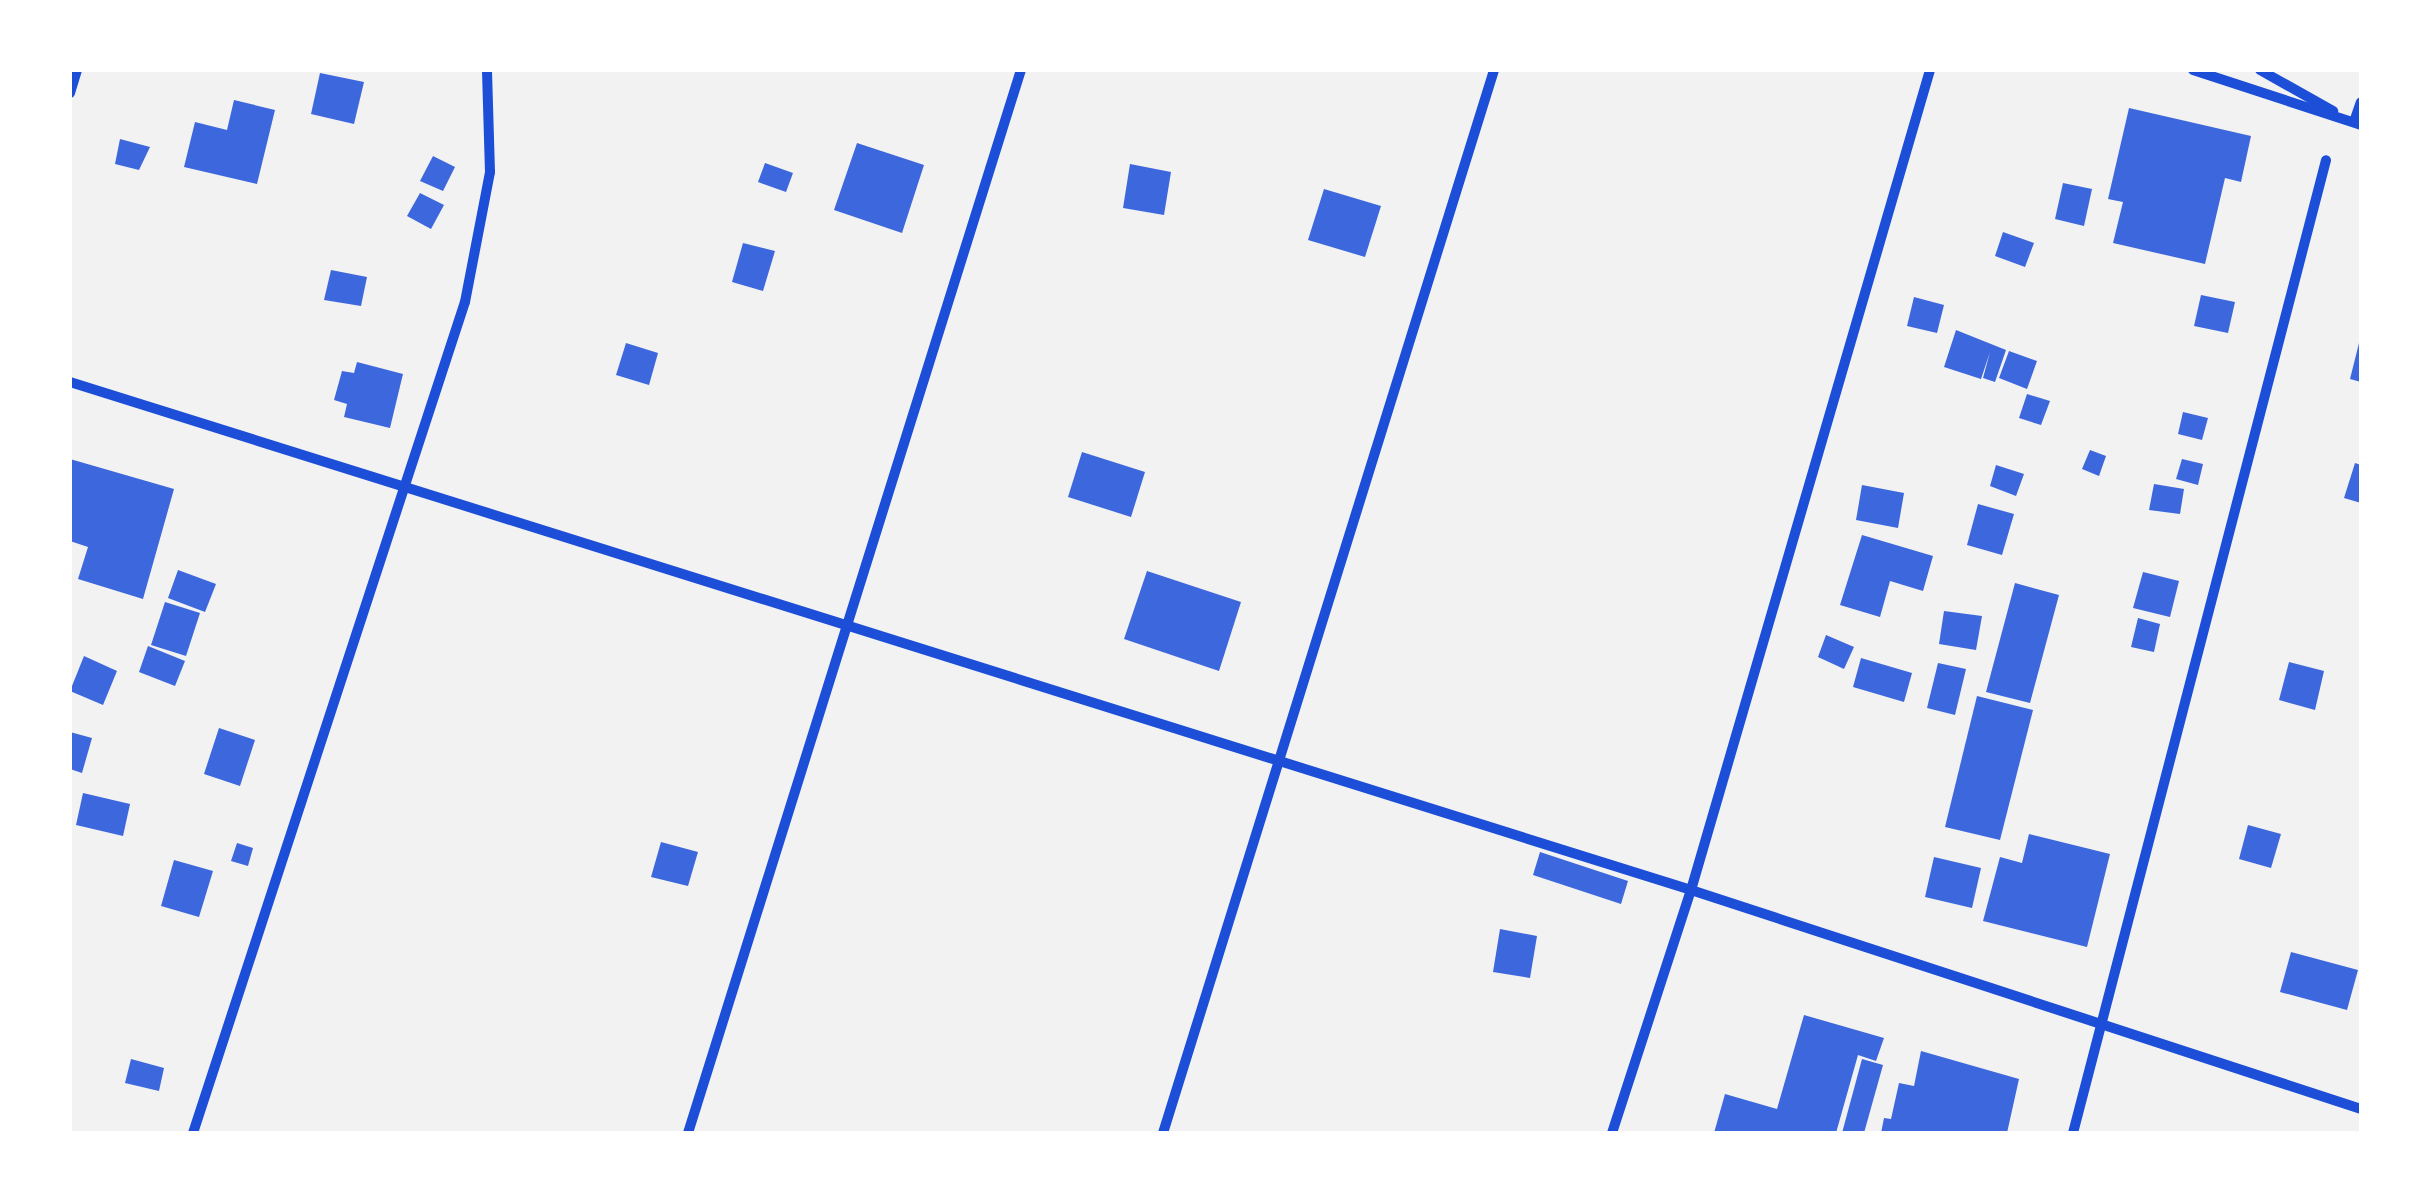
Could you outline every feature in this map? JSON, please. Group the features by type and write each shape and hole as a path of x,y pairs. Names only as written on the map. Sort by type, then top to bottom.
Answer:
{"street":[{"path":"70,93 76,70"},
{"path":"193,1133 466,302 490,172 487,70"},
{"path":"688,1133 852,626 1021,70"},
{"path":"1163,1133 1282,762 1494,70"},
{"path":"1612,1133 1691,890 1930,70"},
{"path":"2194,70 2359,124"},
{"path":"2260,70 2359,124"},
{"path":"2359,124 2361,102"},
{"path":"2073,1133 2326,160"},
{"path":"70,382 1691,890 2102,1028 2361,1109"}],"building":[{"path":"320,73 364,82 354,124 311,114"},
{"path":"234,100 275,110 257,184 184,167 195,122 227,130"},
{"path":"2129,108 2251,136 2241,182 2225,178 2205,264 2113,243 2123,202 2108,199"},
{"path":"120,139 150,147 139,170 115,164"},
{"path":"857,143 924,165 902,233 834,210"},
{"path":"433,156 455,167 443,191 420,181"},
{"path":"765,163 793,173 786,192 758,182"},
{"path":"1130,164 1171,172 1164,215 1123,208"},
{"path":"2063,183 2092,189 2084,226 2055,219"},
{"path":"1324,189 1381,206 1365,257 1308,240"},
{"path":"420,193 444,205 431,229 407,216"},
{"path":"2003,232 2034,243 2025,267 1995,256"},
{"path":"743,243 775,251 763,291 732,282"},
{"path":"331,270 367,277 361,306 324,300"},
{"path":"2201,295 2235,302 2228,333 2194,326"},
{"path":"1914,297 1944,305 1937,333 1907,326"},
{"path":"1956,330 2006,350 1995,382 1983,378 1990,352 1981,379 1944,367"},
{"path":"2361,339 2361,382 2350,379"},
{"path":"626,343 658,353 649,385 616,375"},
{"path":"2009,351 2037,361 2027,389 1999,378"},
{"path":"357,362 403,374 390,428 344,417 347,404 334,400 342,371 354,373"},
{"path":"2027,394 2050,401 2041,425 2019,418"},
{"path":"2183,412 2208,418 2202,440 2178,434"},
{"path":"2090,450 2106,456 2099,476 2082,469"},
{"path":"1082,452 1145,472 1131,517 1068,497"},
{"path":"70,459 174,489 143,599 78,579 88,547 70,541"},
{"path":"2182,459 2203,464 2198,485 2176,479"},
{"path":"2355,463 2361,465 2361,503 2344,498"},
{"path":"1996,465 2024,474 2016,496 1990,486"},
{"path":"2154,484 2184,489 2180,514 2149,510"},
{"path":"1862,485 1904,493 1898,528 1856,520"},
{"path":"1978,504 2014,514 2002,555 1967,545"},
{"path":"1862,535 1933,556 1923,591 1890,581 1880,617 1840,605"},
{"path":"178,570 216,584 205,612 168,598"},
{"path":"1147,571 1241,602 1219,671 1124,639"},
{"path":"2143,572 2179,581 2170,617 2133,608"},
{"path":"2015,583 2059,595 2030,703 1986,692"},
{"path":"165,602 200,613 186,656 151,645"},
{"path":"1944,611 1982,616 1976,650 1939,644"},
{"path":"2138,618 2160,624 2154,652 2131,647"},
{"path":"1826,635 1854,647 1844,669 1818,657"},
{"path":"148,646 185,661 175,686 139,672"},
{"path":"84,656 117,671 103,705 70,691"},
{"path":"1861,658 1912,673 1904,702 1853,687"},
{"path":"2289,662 2324,671 2315,710 2279,700"},
{"path":"1938,663 1966,669 1955,715 1927,708"},
{"path":"1977,696 2033,710 2000,840 1945,827"},
{"path":"219,728 255,740 240,786 204,774"},
{"path":"70,732 92,738 82,773 70,769"},
{"path":"83,793 130,804 123,836 76,825"},
{"path":"2248,825 2281,834 2271,868 2239,859"},
{"path":"2029,834 2110,854 2087,947 1983,921 2000,857 2022,863"},
{"path":"661,842 698,852 688,886 651,877"},
{"path":"237,843 253,848 248,866 231,861"},
{"path":"1540,852 1628,881 1621,904 1533,875"},
{"path":"1934,857 1981,868 1972,908 1925,897"},
{"path":"174,860 213,871 199,917 161,906"},
{"path":"1500,929 1537,936 1530,978 1493,972"},
{"path":"2291,952 2358,970 2347,1010 2280,992"},
{"path":"1804,1015 1884,1038 1876,1061 1858,1055 1836,1133 1714,1133 1725,1094 1777,1109"},
{"path":"1921,1051 2019,1079 2007,1133 1881,1133 1884,1118 1891,1119 1899,1083 1914,1086"},
{"path":"131,1059 164,1068 159,1091 125,1083"},
{"path":"1862,1059 1883,1065 1864,1133 1842,1133"}]}
